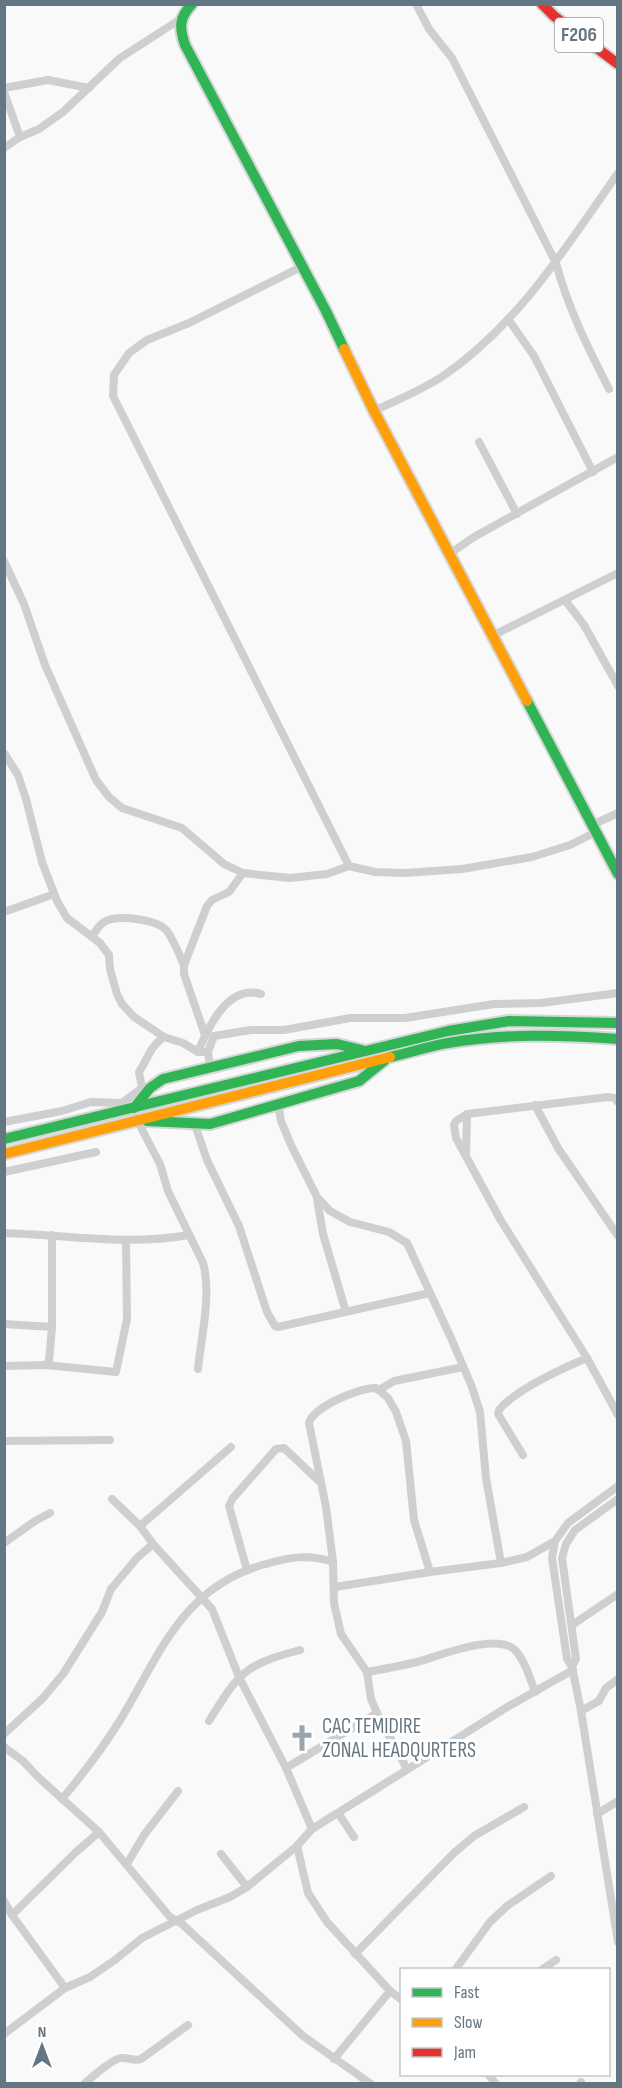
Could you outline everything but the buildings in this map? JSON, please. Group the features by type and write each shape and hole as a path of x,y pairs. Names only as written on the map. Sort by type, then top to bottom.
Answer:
{"main road":[{"path":"192,4 179,20 179,28 185,45 326,311 374,411 618,874"},
{"name":"F206","path":"542,4 554,16 618,64"},
{"path":"4,1139 448,1031 509,1021 618,1023"},
{"path":"4,1154 448,1043 507,1036 566,1035 618,1039"},
{"path":"134,1108 150,1088 163,1079 299,1046 337,1044 367,1051"},
{"path":"136,1120 195,1125 210,1124 358,1081 387,1058"}],"street":[{"path":"416,4 429,29 452,58 556,263 564,293 580,332 609,389"},
{"path":"4,148 20,137 39,129 63,112 120,58 179,20"},
{"path":"20,137 4,90 48,80 89,88"},
{"path":"374,411 441,377 477,350 508,320 556,263 618,173"},
{"path":"301,267 189,323 147,340 129,353 114,375 113,396 349,866"},
{"path":"508,320 534,356 593,472"},
{"path":"479,442 517,514"},
{"path":"449,554 474,537 618,457"},
{"path":"4,561 24,604 65,714 96,780 109,797 122,808 182,828 224,864 243,873 290,878 327,874 349,866 375,872 405,873 462,869 532,857 570,845 618,813"},
{"path":"492,636 618,573"},
{"path":"565,600 584,625 618,686"},
{"path":"4,753 18,775 42,862 54,894 67,918 100,943 108,955 117,994 122,1004 134,1017 164,1037 183,1043 198,1052 208,1052"},
{"path":"205,1035 184,974 184,965 207,906 212,900 229,892 243,873"},
{"path":"4,912 54,894"},
{"path":"92,936 102,923 109,920 135,919 153,922 167,931 184,965"},
{"path":"198,1052 205,1035 225,1003 239,994 251,991 261,994"},
{"path":"210,1068 208,1052 214,1036 251,1030 284,1030 350,1018 405,1018 494,1004 541,1003 618,993"},
{"path":"4,1122 62,1111 91,1102 122,1103 142,1088 139,1072 155,1042 164,1037"},
{"path":"618,1102 615,1098 608,1097 466,1114 454,1125 456,1138 500,1219 587,1358 618,1415"},
{"path":"278,1103 281,1121 317,1197 323,1234 346,1312"},
{"path":"535,1105 558,1148 618,1236"},
{"path":"134,1108 136,1120 160,1164 168,1191 206,1273 198,1369"},
{"path":"466,1114 466,1154"},
{"path":"195,1125 207,1160 239,1226 272,1324 278,1327 430,1293"},
{"path":"4,1173 96,1152"},
{"path":"317,1197 330,1210 350,1222 389,1232 407,1243 463,1367 480,1413 486,1478 501,1563"},
{"path":"4,1233 126,1241 160,1240 189,1235"},
{"path":"45,1365 49,1361 52,1327 52,1235"},
{"path":"4,1366 45,1365 116,1372 127,1319 126,1241"},
{"path":"4,1324 52,1327"},
{"path":"523,1455 498,1414 499,1410 520,1392 587,1358"},
{"path":"379,1390 394,1381 463,1367"},
{"path":"407,1769 371,1699 367,1672 341,1634 334,1603 333,1562 326,1507 319,1482 309,1423 314,1414 348,1394 369,1388 379,1390 388,1398 396,1412 406,1441 414,1520 430,1572"},
{"path":"4,1441 110,1440"},
{"path":"140,1526 231,1447"},
{"path":"247,1570 229,1506 232,1498 276,1449 280,1448 284,1448 319,1482"},
{"path":"335,1587 501,1563 527,1557 555,1541 568,1523 618,1486"},
{"path":"112,1499 140,1526 153,1544 212,1609 239,1677 285,1768 312,1829"},
{"path":"4,2034 65,1988 90,1977 142,1938 196,1910 230,1897 248,1887 297,1846 312,1829 572,1669 576,1659 562,1558 566,1544 575,1530 618,1499"},
{"path":"4,1543 50,1513"},
{"path":"555,1541 552,1558 567,1659 572,1669 581,1712 618,1942"},
{"path":"4,1734 43,1698 63,1674 102,1612 111,1589 137,1558 153,1544"},
{"path":"62,1799 89,1766 119,1721 180,1619 201,1597 229,1577 284,1559 306,1557 333,1562"},
{"path":"572,1625 618,1594"},
{"path":"367,1672 414,1663 465,1647 505,1645 514,1650 527,1671 535,1692"},
{"path":"209,1721 239,1677 251,1666 300,1650"},
{"path":"581,1712 599,1701 606,1688 618,1679"},
{"path":"285,1768 377,1713"},
{"path":"4,1747 23,1761 99,1832 170,1917 183,1924 303,2036 371,2084"},
{"path":"128,1864 144,1835 178,1791"},
{"path":"597,1814 618,1801"},
{"path":"355,1954 454,1853 474,1836 524,1807"},
{"path":"338,1813 354,1837"},
{"path":"12,1915 99,1832"},
{"path":"297,1846 309,1893 327,1922 390,1992 400,1999"},
{"path":"221,1854 248,1887"},
{"path":"456,1968 490,1922 507,1906 551,1876"},
{"path":"4,1901 65,1988"},
{"path":"544,1968 556,1960"},
{"path":"334,2059 390,1992"},
{"path":"84,2084 116,2059 124,2057 135,2061 141,2059 188,2025"},
{"path":"352,2084 356,2074"}],"traffic: fast":[{"path":"192,4 181,23 185,45 344,349"},
{"path":"527,701 618,874"},
{"path":"4,1139 448,1031 509,1021 618,1023"},
{"path":"390,1057 441,1044 512,1036 618,1039"},
{"path":"134,1108 150,1088 163,1079 299,1046 337,1044 362,1050"},
{"path":"147,1121 210,1124 359,1081 385,1060"}],"traffic: slow":[{"path":"344,349 374,411 527,701"},
{"path":"4,1154 390,1057"}],"traffic: jam":[{"path":"542,4 554,16 618,64"}],"place":[{"name":"CAC TEMIDIRE ZONAL HEADQURTERS","path":"302,1738"}]}
